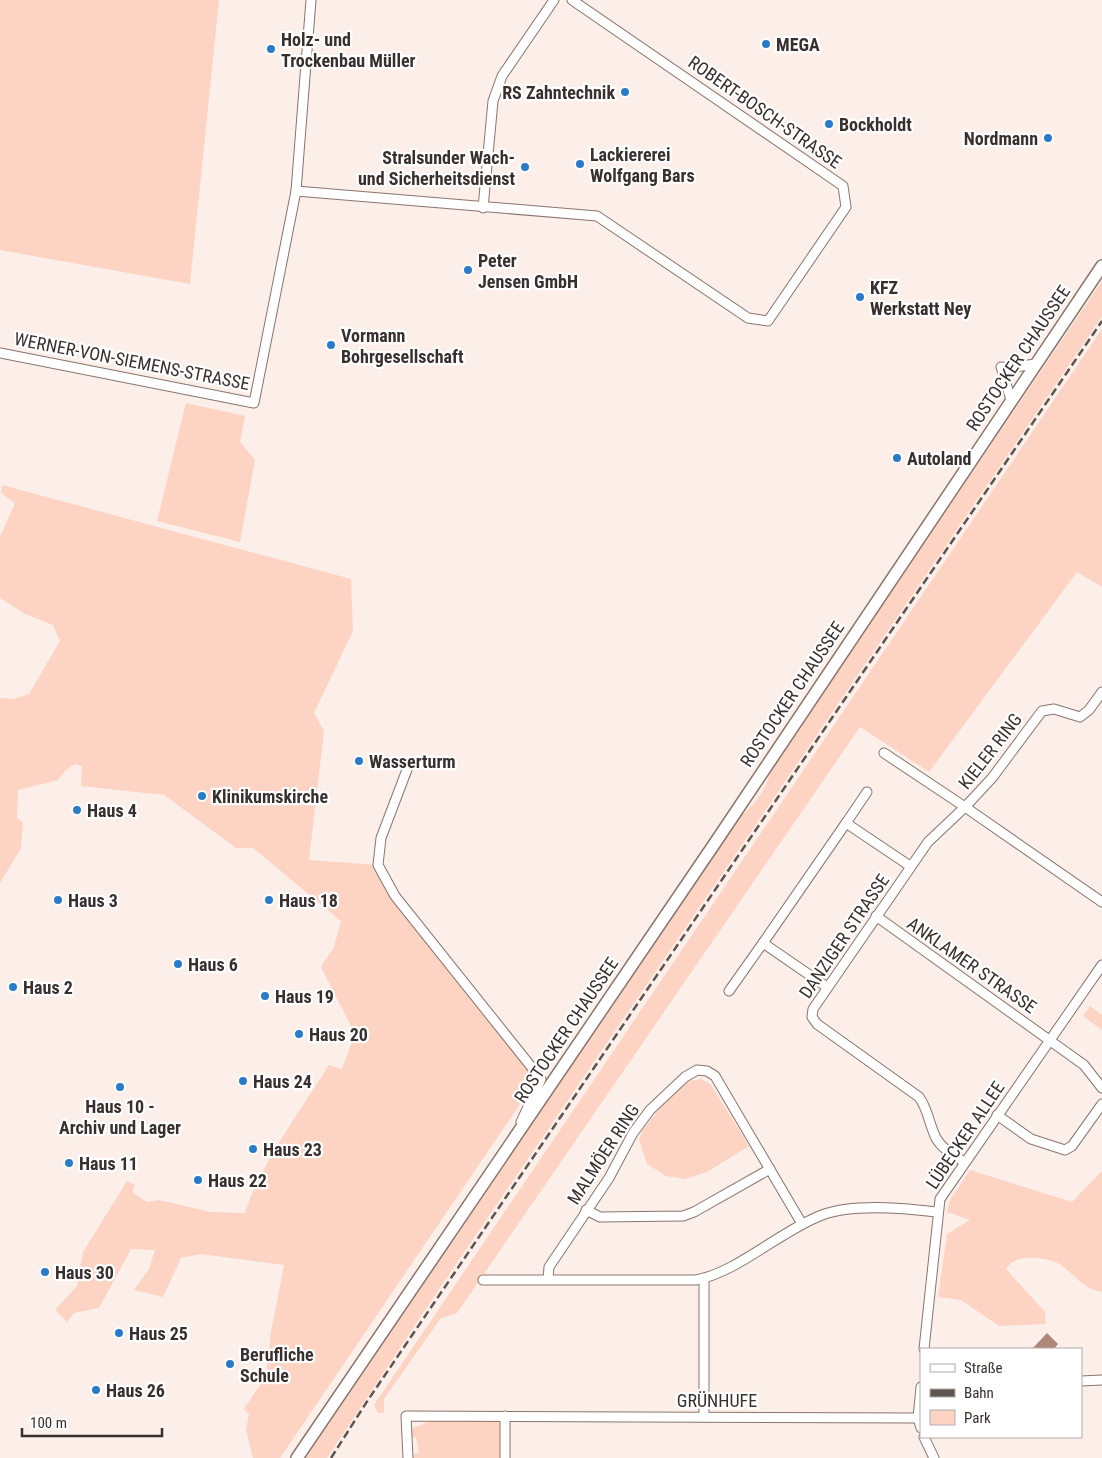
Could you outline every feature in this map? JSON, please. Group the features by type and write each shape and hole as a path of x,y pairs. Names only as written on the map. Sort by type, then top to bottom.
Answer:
{"main road":[{"name":"ROSTOCKER CHAUSSEE","path":"297,1458 710,850 1102,266"}],"street":[{"name":"WERNER-VON-SIEMENS-STRASSE","path":"0,353 254,403 296,191 311,0"},
{"path":"296,191 483,208 488,142 496,89 502,76 554,0"},
{"name":"ROBERT-BOSCH-STRASSE","path":"483,208 597,216 748,318 768,321 846,207 843,186 572,0"},
{"path":"1011,400 1001,367 1009,368 1035,364"},
{"name":"KIELER RING","path":"1102,692 1090,710 1080,717 1054,709 1042,710 992,778 964,807 1102,902"},
{"path":"884,753 964,807"},
{"name":"ROSTOCKER CHAUSSEE","path":"408,767 381,838 378,865 395,896 541,1079 511,1142"},
{"path":"729,991 867,792"},
{"name":"DANZIGER STRASSE","path":"964,807 937,831 910,866 827,987 813,1009 812,1017 817,1024 915,1093 924,1104 937,1138 944,1147 964,1162"},
{"path":"846,823 910,866"},
{"name":"ANKLAMER STRASSE","path":"876,916 1084,1065 1102,1088"},
{"path":"763,943 827,987"},
{"name":"LÜBECKER ALLEE","path":"924,1348 937,1212 944,1190 1102,965"},
{"name":"MALMÖER RING","path":"548,1279 549,1267 609,1178 633,1133 666,1092 697,1070 707,1071 715,1076 802,1224"},
{"path":"997,1115 1031,1139 1065,1150 1072,1146 1102,1104"},
{"path":"586,1210 600,1217 683,1216 694,1212 770,1169"},
{"path":"483,1280 704,1278 715,1275 802,1224 821,1215 845,1209 937,1212"},
{"path":"704,1278 704,1416"},
{"path":"1082,1381 1102,1380"},
{"path":"920,1393 918,1418 920,1425"},
{"name":"GRÜNHUFE","path":"408,1458 406,1416 918,1418"},
{"path":"505,1416 505,1458"},
{"path":"924,1438 934,1458"}],"green space":[{"path":"0,0 219,0 190,284 0,250"},
{"path":"1102,281 1102,316 1099,321 435,1295 327,1458 301,1458 735,821 758,798 766,785 772,768"},
{"path":"1102,329 1102,587 1077,572 929,772 860,727 457,1313 440,1319 384,1399 384,1413 378,1413 374,1405"},
{"path":"186,403 245,416 240,442 255,460 240,542 157,521"},
{"path":"2,485 351,579 353,631 314,713 324,731 309,860 378,865 395,896 539,1076 280,1458 253,1458 246,1430 249,1414 244,1409 266,1376 271,1332 284,1265 201,1254 181,1258 163,1297 134,1290 149,1269 155,1250 131,1249 99,1308 74,1313 67,1322 55,1310 77,1286 83,1252 127,1181 135,1185 132,1192 147,1202 159,1200 211,1212 245,1213 252,1194 271,1156 329,1065 342,1069 355,1034 321,967 334,947 341,921 253,848 236,848 164,795 81,786 82,766 75,764 65,771 58,780 18,790 17,818 23,823 21,848 0,883 0,698 13,699 29,694 60,641 53,625 25,614 0,598 0,537 15,503 1,493"},
{"path":"1090,1006 1102,1015 1102,1030 1083,1016"},
{"path":"701,1079 711,1085 749,1146 707,1172 685,1179 666,1176 647,1164 639,1140 643,1129 669,1098 690,1081"},
{"path":"970,1170 1072,1202 1102,1171 1102,1292 1087,1286 1053,1261 1027,1258 1015,1261 1006,1269 1045,1312 1046,1324 999,1326 961,1300 938,1297 947,1234 970,1220 947,1212 950,1200"},
{"path":"433,1420 500,1421 503,1439 500,1458 413,1458 410,1454 419,1453 416,1437 409,1438 413,1428"}],"shaded area":[{"path":"1047,1333 1058,1344 1055,1348 1033,1348"}],"railway":[{"path":"331,1458 368,1400 1102,321"}],"place":[{"name":"MEGA","path":"766,44"},
{"name":"Holz- und Trockenbau Müller","path":"271,49"},
{"name":"RS Zahntechnik","path":"625,92"},
{"name":"Bockholdt","path":"829,124"},
{"name":"Nordmann","path":"1048,138"},
{"name":"Lackiererei Wolfgang Bars","path":"580,164"},
{"name":"Stralsunder Wach- und Sicherheitsdienst","path":"525,167"},
{"name":"Peter Jensen GmbH","path":"468,270"},
{"name":"KFZ Werkstatt Ney","path":"860,297"},
{"name":"Vormann Bohrgesellschaft","path":"331,345"},
{"name":"Autoland","path":"897,458"},
{"name":"Wasserturm","path":"359,761"},
{"name":"Klinikumskirche","path":"202,796"},
{"name":"Haus 4","path":"77,810"},
{"name":"Haus 3","path":"58,900"},
{"name":"Haus 18","path":"269,900"},
{"name":"Haus 6","path":"178,964"},
{"name":"Haus 2","path":"13,987"},
{"name":"Haus 19","path":"265,996"},
{"name":"Haus 20","path":"299,1034"},
{"name":"Haus 24","path":"243,1081"},
{"name":"Haus 10 - Archiv und Lager","path":"120,1087"},
{"name":"Haus 23","path":"253,1149"},
{"name":"Haus 11","path":"69,1163"},
{"name":"Haus 22","path":"198,1180"},
{"name":"Haus 30","path":"45,1272"},
{"name":"Haus 25","path":"119,1333"},
{"name":"Berufliche Schule","path":"230,1364"},
{"name":"Haus 26","path":"96,1390"}]}
